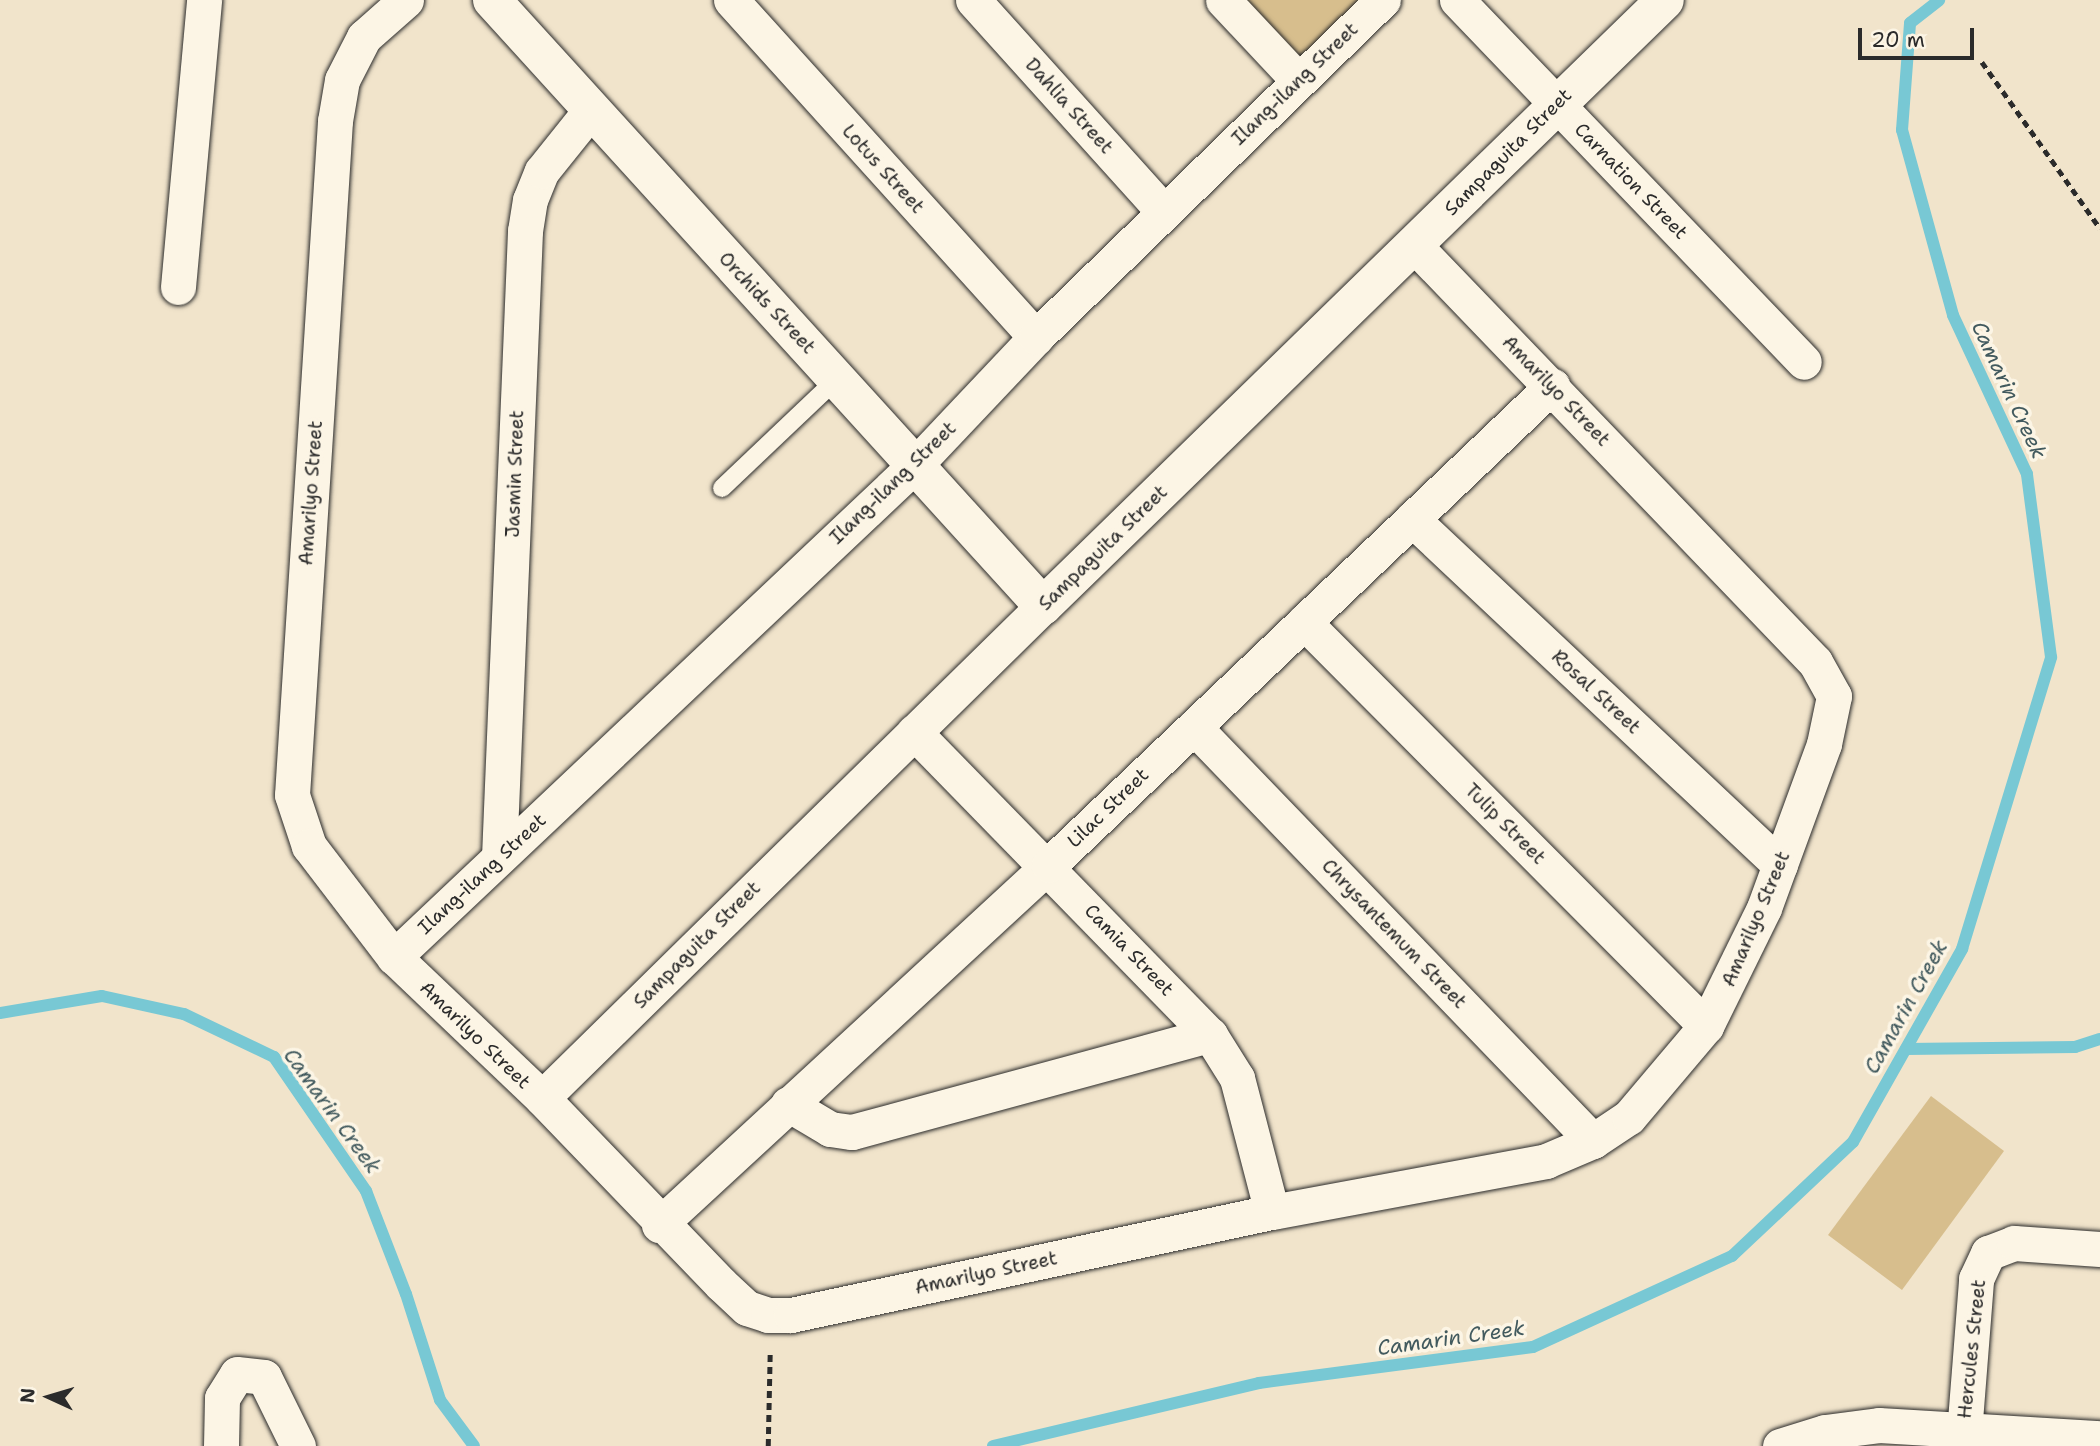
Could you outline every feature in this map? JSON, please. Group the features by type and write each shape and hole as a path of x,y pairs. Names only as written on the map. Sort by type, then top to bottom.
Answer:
{"street":[{"path":"177,287 204,0"},
{"name":"Amarilyo Street","path":"406,0 364,37 342,80 335,121 292,796 309,846 394,957 542,1098 659,1225 747,1308 768,1315 791,1315 1272,1212 1546,1161 1593,1141 1629,1117 1706,1026 1739,966 1780,865 1824,744 1834,696 1815,662 1414,245"},
{"name":"Orchids Street","path":"492,0 590,111 916,464 1043,606"},
{"name":"Lotus Street","path":"731,0 1036,337"},
{"name":"Dahlia Street","path":"973,0 1164,212"},
{"path":"1223,0 1298,80"},
{"name":"Ilang-ilang Street","path":"394,957 916,464 1036,337 1383,0"},
{"name":"Carnation Street","path":"1457,0 1804,362"},
{"name":"Sampaguita Street","path":"542,1098 1665,0"},
{"name":"Jasmin Street","path":"499,857 525,231 530,200 542,171 590,111"},
{"name":"Lilac Street","path":"659,1225 1049,865 1552,386"},
{"name":"Rosal Street","path":"1412,519 1780,865"},
{"name":"Tulip Street","path":"1304,622 1706,1026"},
{"name":"Chrysantemum Street","path":"1194,727 1593,1141"},
{"name":"Camia Street","path":"914,732 1049,865 1210,1035 1237,1077 1272,1212"},
{"path":"788,1104 831,1129 852,1132 1210,1035"},
{"name":"Hercules Street","path":"1964,1438 1976,1279 1988,1253 2014,1243 2100,1249"},
{"path":"222,1446 222,1398 237,1374 264,1377 298,1446"},
{"path":"1780,1446 1825,1432 1879,1425 1964,1438 2100,1438"}],"lane":[{"path":"722,488 837,379"}],"path":[{"path":"1982,62 2100,228"},
{"path":"768,1315 772,1397 768,1446"}],"building":[{"path":"1245,0 1364,0 1299,60"},
{"path":"1931,1096 2004,1151 1902,1290 1828,1235"}],"waterway":[{"name":"Camarin Creek","path":"993,1446 1259,1383 1533,1347 1732,1256 1853,1142 1962,949 2051,657 2027,474 1953,315 1902,130 1910,23 1939,0"},
{"name":"Camarin Creek","path":"0,1013 102,996 184,1014 274,1057 366,1191 406,1294 440,1400 474,1446"},
{"path":"1906,1049 2075,1047 2100,1039"}]}
